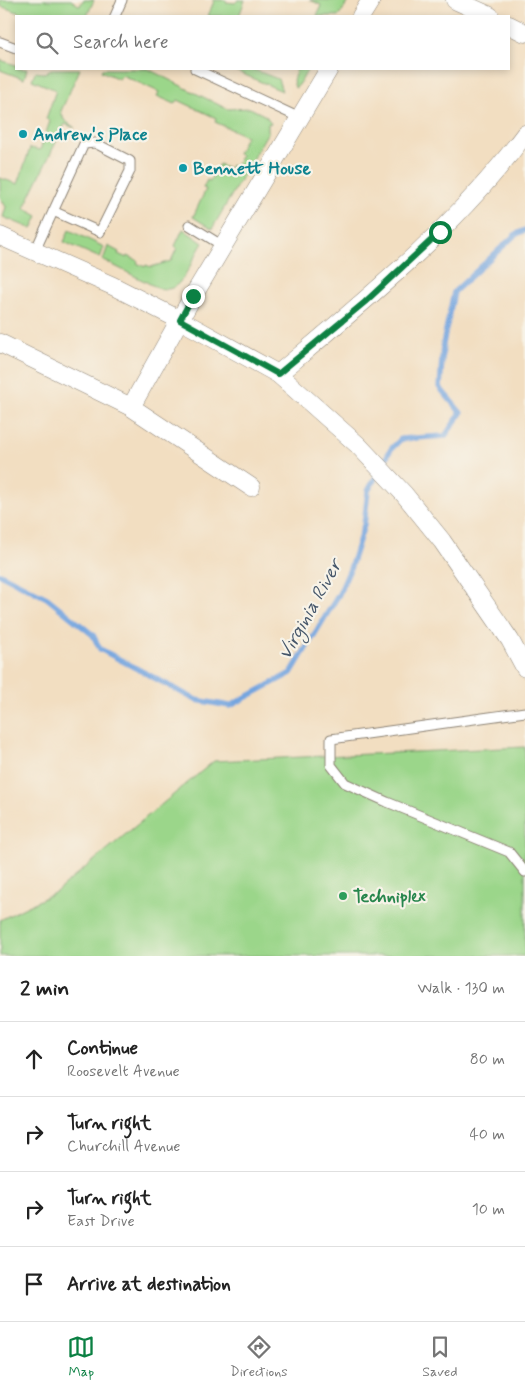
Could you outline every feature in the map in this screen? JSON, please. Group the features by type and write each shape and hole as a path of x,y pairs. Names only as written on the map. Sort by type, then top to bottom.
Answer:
{"street":[{"path":"362,15 371,0"},
{"path":"455,0 488,15"},
{"path":"510,26 525,33"},
{"path":"131,407 223,246 329,70"},
{"path":"278,374 365,302 440,232 499,168 525,134"},
{"path":"0,236 112,286 180,320 278,374 365,453 396,485 442,541 510,640 525,668"},
{"path":"0,343 131,407 252,487"}],"lane":[{"path":"115,15 122,0"},
{"path":"0,42 15,48"},
{"path":"197,70 300,118"},
{"path":"35,251 53,211 84,144 94,143 130,161 130,171 100,232 53,211"},
{"path":"189,225 223,246"},
{"path":"525,712 331,739 332,765 345,783 509,852 525,872"}],"green space":[{"path":"0,0 71,0 80,6 83,0 94,0 87,15 26,15 0,6"},
{"path":"212,0 226,0 226,2 235,3 238,0 245,0 239,15 208,15 214,1"},
{"path":"310,0 349,0 340,15 317,15 321,5"},
{"path":"0,60 15,65 15,70 27,70 24,79 0,70"},
{"path":"50,70 80,70 61,111 64,120 75,128 65,124 24,208 38,216 32,229 3,217 6,207 0,197 0,178 18,184 30,148 40,150 50,121 46,119 56,90 32,80 35,72 44,73"},
{"path":"150,70 227,109 250,108 266,116 271,123 268,124 268,132 212,229 193,217 206,189 203,188 207,180 210,181 219,164 229,169 231,165 236,167 241,155 238,153 246,136 215,122 216,118 178,100 175,104 157,96 159,92 122,75 119,79 101,71"},
{"path":"233,70 255,70 278,79 282,91"},
{"path":"297,70 307,70 299,85 295,88 293,80"},
{"path":"183,229 203,243 182,279 172,288 158,288 103,260 108,246 119,252 118,254 127,258 128,256 145,267 146,265 151,267 171,261 177,248 175,246"},
{"path":"69,230 104,247 100,258 64,242"},
{"path":"525,747 525,956 0,956 0,920 56,892 214,761"}],"waterway":[{"name":"Virginia River","path":"0,574 47,598 93,635 100,649 196,700 230,706 291,673 339,594 350,569 364,525 368,491 391,449 401,439 445,436 461,413 440,388 443,344 454,292 515,235 525,230"}],"place":[{"name":"Andrew's Place","path":"23,134"},
{"name":"Bennett House","path":"183,168"},
{"name":"Techniplex","path":"343,896"}],"route":[{"path":"193,296 180,320 278,374 365,302 440,232"}]}
